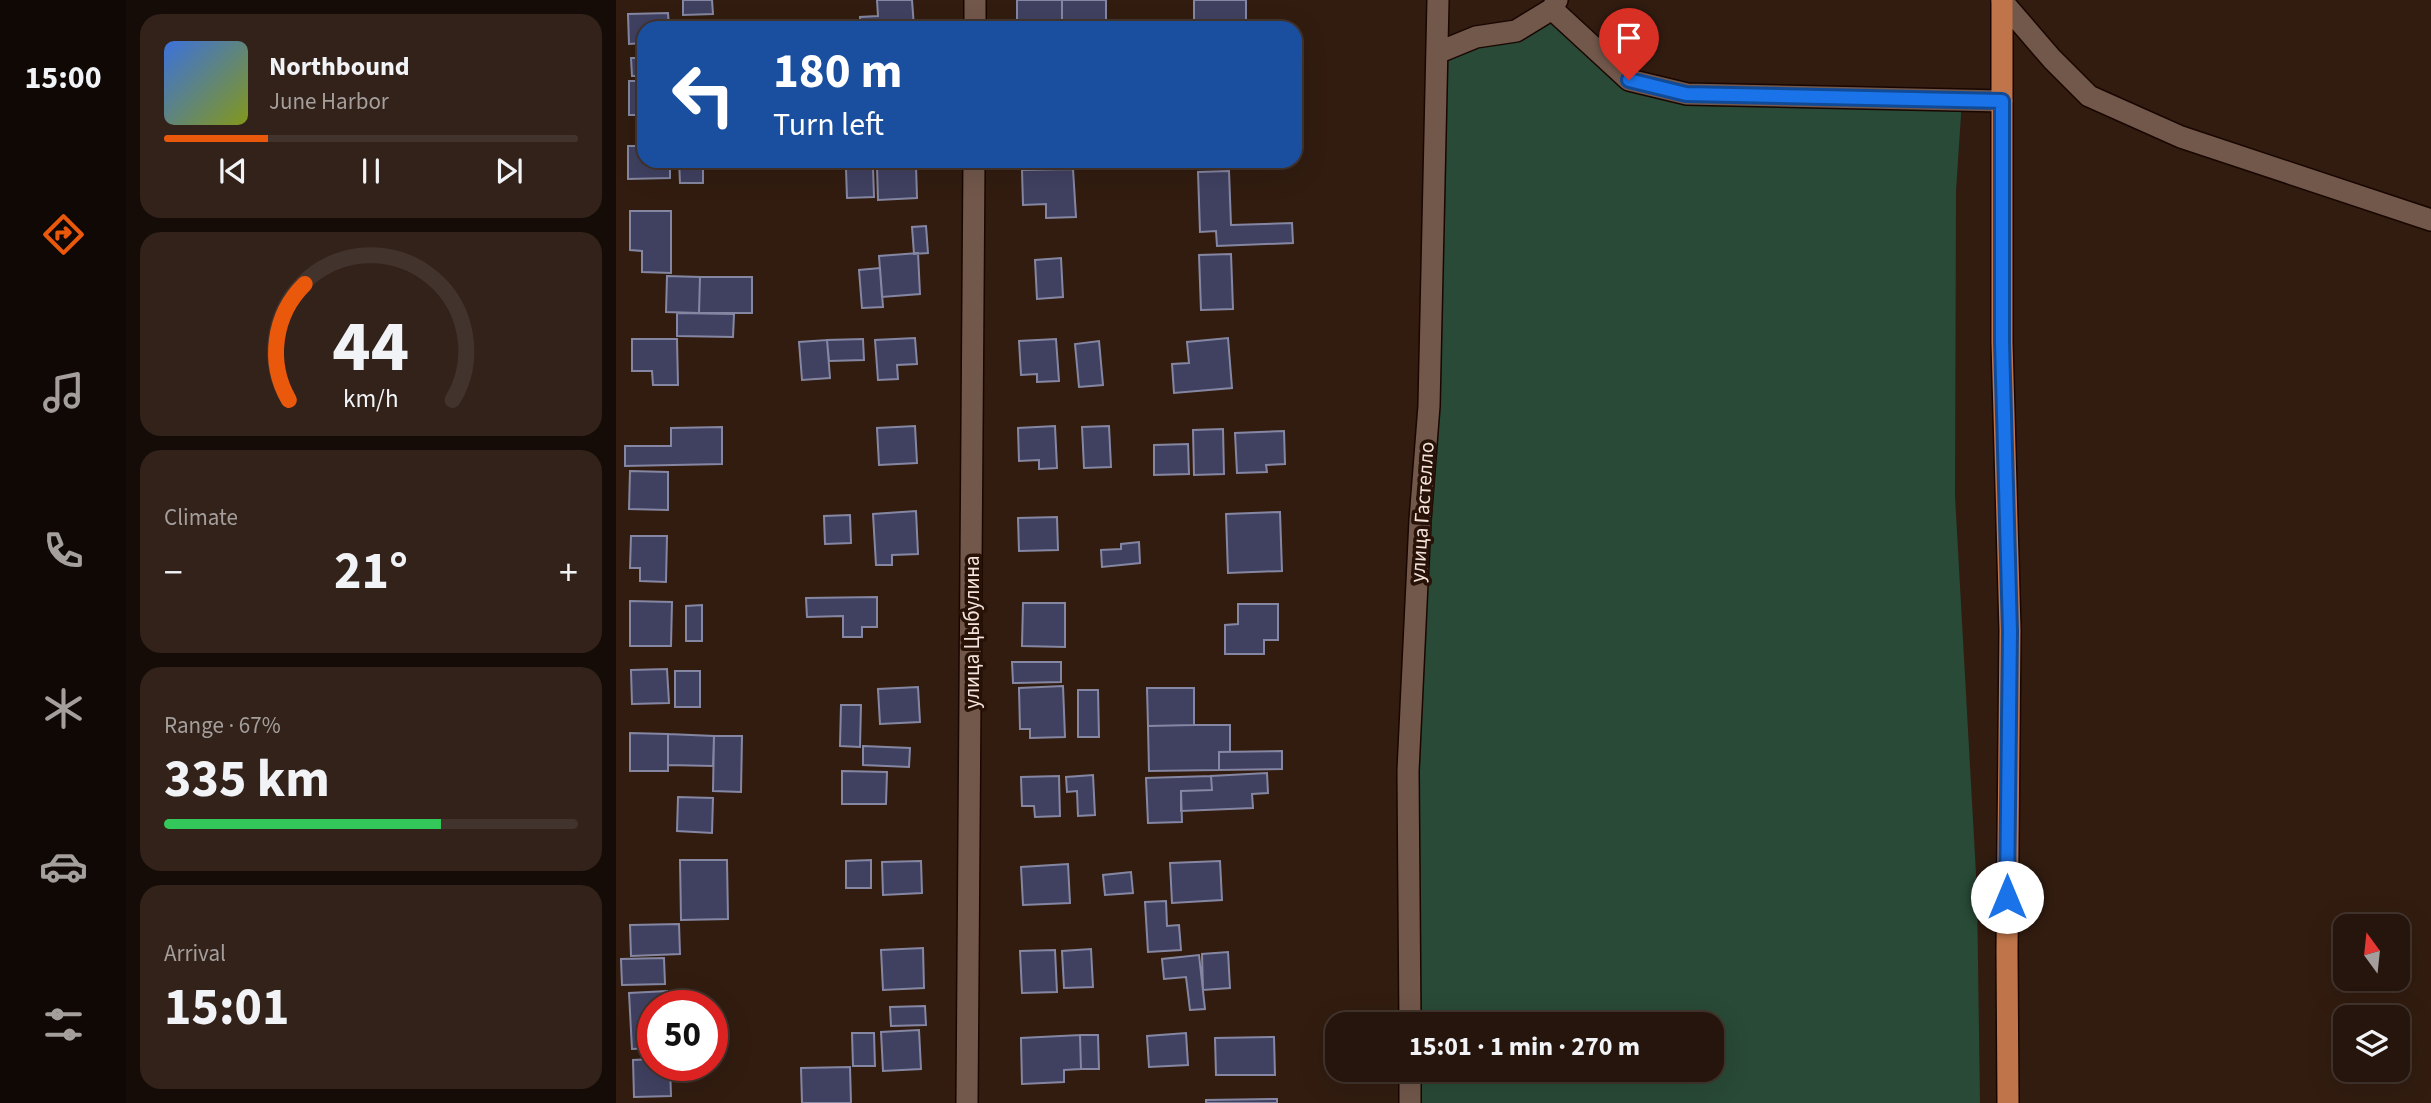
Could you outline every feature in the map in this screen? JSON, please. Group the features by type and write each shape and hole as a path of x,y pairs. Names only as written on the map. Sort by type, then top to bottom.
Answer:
{"main road":[{"path":"2002,0 2002,342 2010,631 2008,1103"}],"street":[{"path":"975,0 975,21"},
{"name":"улица Гастелло","path":"1410,1012 1408,771 1420,520 1429,406 1438,0"},
{"path":"2002,0 2052,59 2089,96 2181,137 2431,220"},
{"path":"1437,53 1476,37 1516,31 1554,5 1629,80 1686,94 2002,101"},
{"name":"улица Цыбулина","path":"967,1103 974,168"},
{"path":"1410,1082 1410,1103"}],"green space":[{"path":"1552,9 1628,80 1962,100 1956,191 1955,496 1977,892 1980,1103 1410,1103 1410,1082 1724,1082 1724,1012 1410,1012 1437,53"}],"building":[{"path":"683,0 712,0 713,14 683,15"},
{"path":"877,0 912,0 914,21 860,21 860,17 878,16"},
{"path":"1017,0 1062,0 1062,21 1017,21"},
{"path":"1062,0 1106,0 1106,21 1062,21"},
{"path":"1194,0 1246,0 1246,21 1194,21"},
{"path":"668,13 669,21 637,21 637,43 629,44 628,14"},
{"path":"631,58 637,58 637,76 632,76"},
{"path":"629,81 637,81 637,115 629,115"},
{"path":"628,146 637,146 637,168 670,168 670,178 628,179"},
{"path":"679,168 703,168 703,183 680,183"},
{"path":"873,168 874,197 847,198 846,169"},
{"path":"877,168 916,168 917,198 878,200"},
{"path":"1073,169 1076,217 1046,218 1046,204 1023,205 1022,170"},
{"path":"1229,171 1231,225 1292,223 1293,243 1217,246 1216,231 1200,232 1198,172"},
{"path":"630,211 671,211 671,273 642,272 642,251 630,250"},
{"path":"926,226 928,253 914,254 912,227"},
{"path":"918,253 920,294 882,297 879,256"},
{"path":"1231,254 1233,309 1201,310 1199,255"},
{"path":"1061,258 1063,297 1037,299 1035,260"},
{"path":"880,268 883,307 862,308 859,270"},
{"path":"667,276 700,277 699,313 666,312"},
{"path":"700,277 752,277 752,313 699,313"},
{"path":"677,313 734,314 733,337 677,336"},
{"path":"915,338 917,364 897,365 898,379 878,380 875,340"},
{"path":"1228,338 1232,388 1174,393 1172,364 1189,363 1187,342"},
{"path":"632,339 677,339 678,385 653,385 652,371 632,371"},
{"path":"863,339 864,360 829,361 827,340"},
{"path":"1056,339 1059,381 1037,382 1037,374 1021,375 1019,341"},
{"path":"827,340 830,378 802,380 799,342"},
{"path":"1099,341 1103,385 1079,387 1075,344"},
{"path":"915,426 917,463 879,465 877,428"},
{"path":"1055,426 1057,468 1039,469 1039,460 1019,461 1018,428"},
{"path":"1109,426 1111,467 1084,468 1082,427"},
{"path":"722,427 722,464 625,466 625,446 671,446 671,428"},
{"path":"1223,429 1224,474 1194,475 1193,430"},
{"path":"1284,431 1285,464 1266,465 1267,472 1237,473 1235,433"},
{"path":"1188,444 1189,474 1154,475 1154,445"},
{"path":"630,471 668,472 668,510 629,509"},
{"path":"916,511 918,554 892,555 892,565 876,565 873,514"},
{"path":"1280,512 1282,571 1228,573 1226,514"},
{"path":"850,515 851,543 825,544 824,516"},
{"path":"1057,517 1058,550 1019,551 1018,518"},
{"path":"631,536 667,536 666,582 640,581 640,568 630,568"},
{"path":"1139,542 1140,563 1102,567 1101,550 1121,549 1121,544"},
{"path":"877,597 877,627 862,627 862,637 843,637 843,616 807,617 806,598"},
{"path":"630,601 672,602 671,646 630,646"},
{"path":"1023,603 1065,603 1065,647 1022,646"},
{"path":"1238,604 1278,604 1278,640 1264,640 1264,654 1225,654 1225,625 1238,624"},
{"path":"702,605 702,641 686,641 686,606"},
{"path":"1012,662 1061,662 1061,682 1013,683"},
{"path":"667,669 669,703 632,704 631,670"},
{"path":"675,671 700,671 700,707 675,707"},
{"path":"1063,686 1065,737 1030,738 1030,729 1020,729 1019,688"},
{"path":"918,687 920,722 880,724 878,689"},
{"path":"1147,688 1194,688 1194,725 1148,726"},
{"path":"1078,690 1098,690 1099,737 1078,737"},
{"path":"841,705 861,705 860,747 840,746"},
{"path":"1230,725 1230,752 1219,752 1219,770 1149,771 1148,726"},
{"path":"630,733 668,734 668,771 630,771"},
{"path":"668,734 714,736 713,766 668,765"},
{"path":"714,736 742,736 741,792 713,791"},
{"path":"863,746 910,748 909,767 863,765"},
{"path":"1282,751 1282,769 1219,770 1219,752"},
{"path":"842,771 887,772 886,804 842,804"},
{"path":"1267,773 1268,793 1252,794 1253,808 1181,811 1181,791 1212,790 1211,776"},
{"path":"1093,775 1095,815 1078,816 1077,791 1067,792 1066,777"},
{"path":"1059,776 1060,816 1035,817 1034,806 1022,806 1021,777"},
{"path":"1211,776 1212,790 1181,791 1182,822 1148,823 1146,778"},
{"path":"678,797 713,798 712,833 677,831"},
{"path":"680,860 727,860 728,919 681,920"},
{"path":"871,860 871,888 846,888 846,861"},
{"path":"921,861 922,893 883,895 882,862"},
{"path":"1220,861 1222,900 1172,903 1170,863"},
{"path":"1068,864 1070,903 1023,905 1021,867"},
{"path":"1131,872 1133,893 1105,895 1103,875"},
{"path":"1166,901 1167,926 1179,925 1181,950 1148,952 1145,902"},
{"path":"679,924 680,954 631,956 630,925"},
{"path":"923,948 924,988 883,990 881,950"},
{"path":"1091,949 1093,987 1064,988 1062,951"},
{"path":"1055,950 1057,992 1022,993 1020,951"},
{"path":"1228,952 1230,988 1203,990 1202,954"},
{"path":"1199,955 1205,1009 1190,1010 1186,977 1164,979 1162,959"},
{"path":"664,958 665,984 622,985 621,959"},
{"path":"629,993 637,993 637,1049 632,1049"},
{"path":"925,1006 926,1025 891,1026 890,1007"},
{"path":"919,1030 921,1069 883,1071 881,1032"},
{"path":"852,1033 874,1033 875,1066 853,1066"},
{"path":"1186,1033 1188,1065 1149,1067 1147,1036"},
{"path":"1080,1035 1081,1069 1064,1070 1064,1082 1022,1084 1021,1038"},
{"path":"1080,1035 1098,1035 1099,1069 1081,1069"},
{"path":"1274,1037 1275,1075 1216,1075 1215,1038"},
{"path":"633,1060 637,1060 637,1081 670,1081 671,1096 634,1097"},
{"path":"850,1067 851,1103 802,1103 801,1068"},
{"path":"1277,1099 1277,1103 1206,1103 1206,1100"}],"route":[{"path":"1629,80 1686,94 2002,101 2002,342 2010,631 2007,897"}]}
